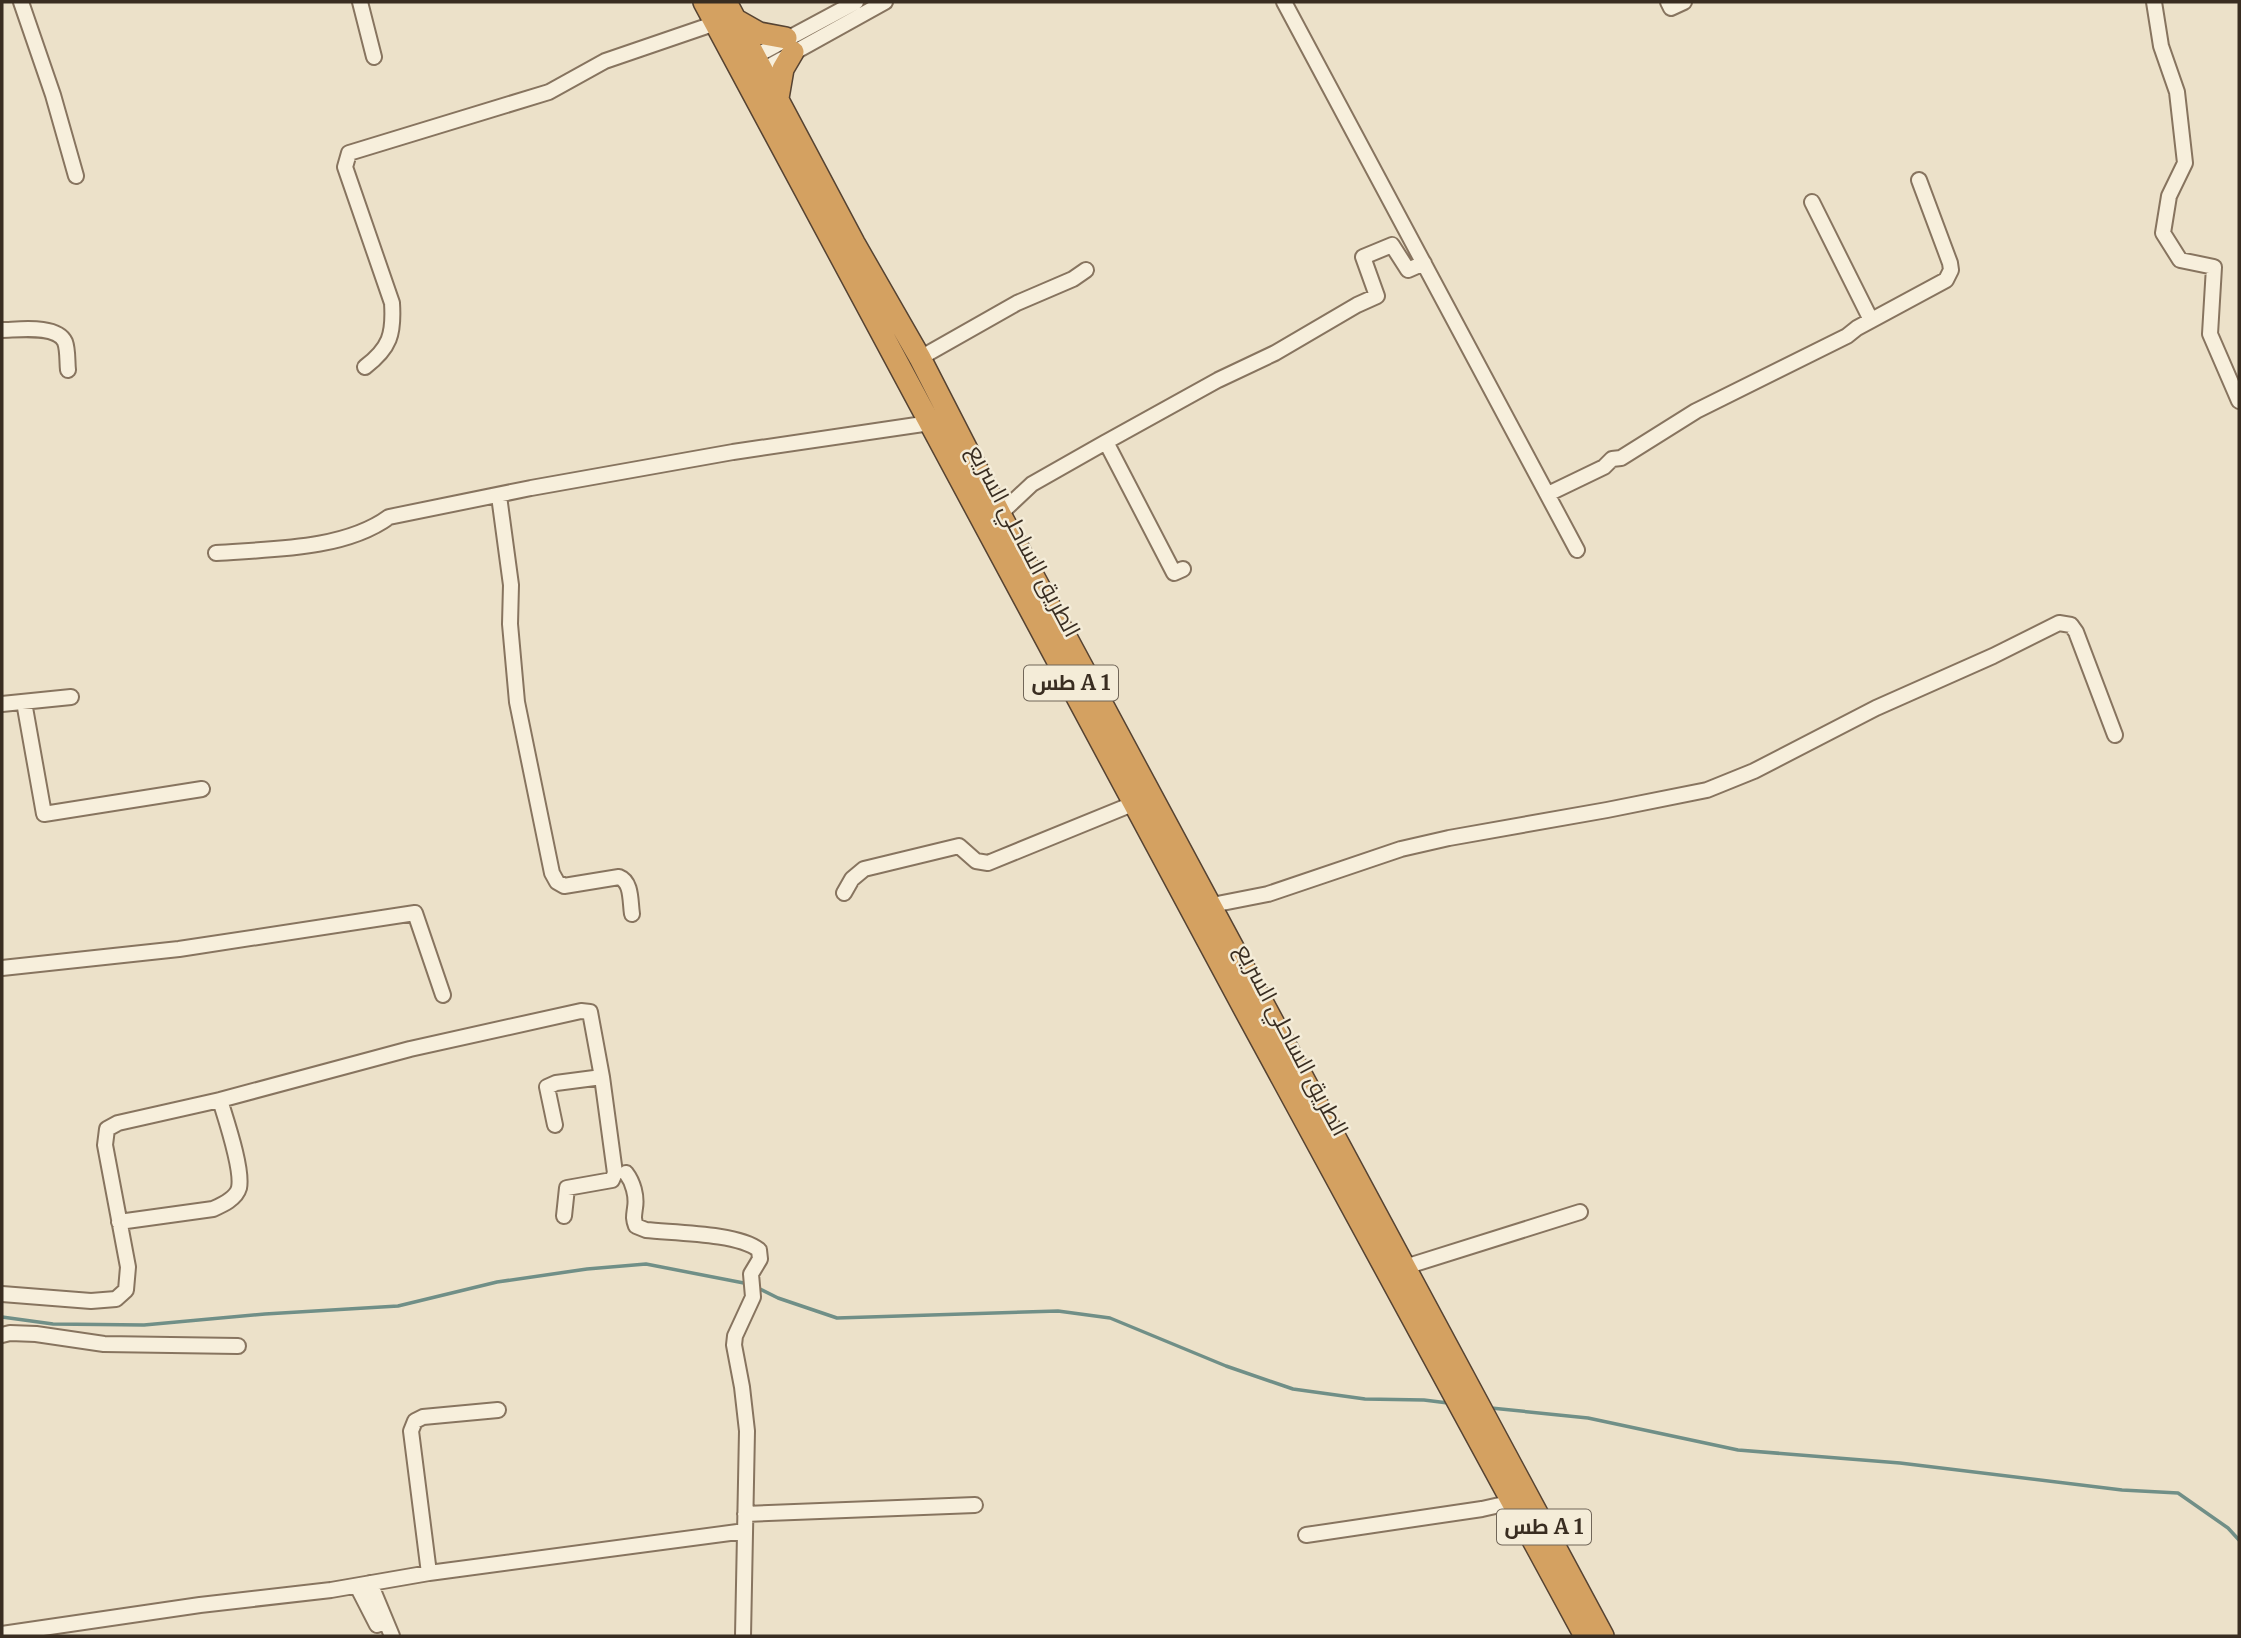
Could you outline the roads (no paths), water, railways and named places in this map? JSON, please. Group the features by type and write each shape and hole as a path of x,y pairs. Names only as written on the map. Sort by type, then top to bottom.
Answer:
{"highway":[{"name":"الطريق الساحلي السريع","path":"704,2 726,15 930,423 1246,1012 1445,1359"},
{"path":"726,15 789,45 778,98"},
{"name":"الطريق الساحلي السريع","path":"751,67 778,98 854,243 920,358 1000,514 1405,1267 1445,1359"},
{"path":"1445,1359 1478,1421"},
{"name":"طس A 1","path":"1478,1421 1513,1502 1585,1636"},
{"name":"طس A 1","path":"1478,1421 1603,1636"}],"street":[{"path":"21,2 53,95 76,176"},
{"path":"360,2 374,57"},
{"path":"751,67 856,2"},
{"path":"789,45 885,2"},
{"path":"1284,2 1577,550"},
{"path":"1668,2 1671,8 1684,2"},
{"path":"2154,2 2161,46 2177,92 2185,163 2169,196 2163,233 2180,260 2214,267 2210,334 2239,401"},
{"path":"365,367 382,354 386,346 393,324 392,303 345,167 349,153 549,92 605,61 726,15"},
{"path":"1548,494 1604,467 1612,459 1621,457 1696,411 1847,336 1871,320 1943,282 1951,270 1946,248 1919,180"},
{"path":"1812,202 1871,320"},
{"path":"1000,514 1032,484 1218,380 1275,353 1377,296 1363,257 1392,244 1408,270 1424,262"},
{"path":"920,358 1017,303 1086,270"},
{"path":"2,330 57,333 65,342 68,370"},
{"path":"216,553 295,547 346,537 376,527 389,517 531,488 733,452 930,423"},
{"path":"1107,442 1174,573 1183,569"},
{"path":"499,496 511,585 510,624 517,702 552,873 557,882 564,886 624,878 632,914"},
{"path":"1212,905 1268,894 1425,843 1707,790 1754,771 1876,708 1993,656 2059,623 2071,625 2076,632 2115,736"},
{"path":"2,704 71,697"},
{"path":"24,702 44,814 202,789"},
{"path":"844,893 852,879 864,869 959,846 976,861 988,863 1135,803"},
{"path":"2,968 179,949 415,913 443,995"},
{"path":"2,1294 91,1301 117,1299 127,1290 128,1267 104,1144 107,1129 118,1123 220,1100 410,1049 581,1011 590,1012 615,1173 612,1180 567,1188 564,1216"},
{"path":"555,1125 547,1087 556,1083 602,1077"},
{"path":"119,1222 213,1209 236,1194 239,1188 238,1172 220,1100"},
{"path":"626,1173 633,1187 633,1218 636,1226 646,1230 734,1239 752,1244 759,1250 760,1259 751,1274 753,1297 735,1336 734,1345 747,1431 743,1636"},
{"path":"1405,1267 1580,1212"},
{"path":"2,1335 36,1334 104,1344 238,1346"},
{"path":"429,1573 411,1431 415,1421 498,1410"},
{"path":"1306,1535 1472,1511 1513,1502"},
{"path":"745,1514 975,1505"},
{"path":"2,1634 745,1531"},
{"path":"363,1584 383,1636"},
{"path":"363,1584 392,1636"}],"waterway":[{"path":"2,1317 53,1324 144,1325 398,1306 497,1282 587,1269 646,1264 749,1284"},
{"path":"756,1287 778,1298 837,1318 1058,1311 1110,1318 1226,1366 1293,1389 1365,1399 1448,1403"},
{"path":"1491,1408 1588,1418 1738,1450 1900,1463 2122,1490 2178,1493 2228,1528 2239,1540"}]}
